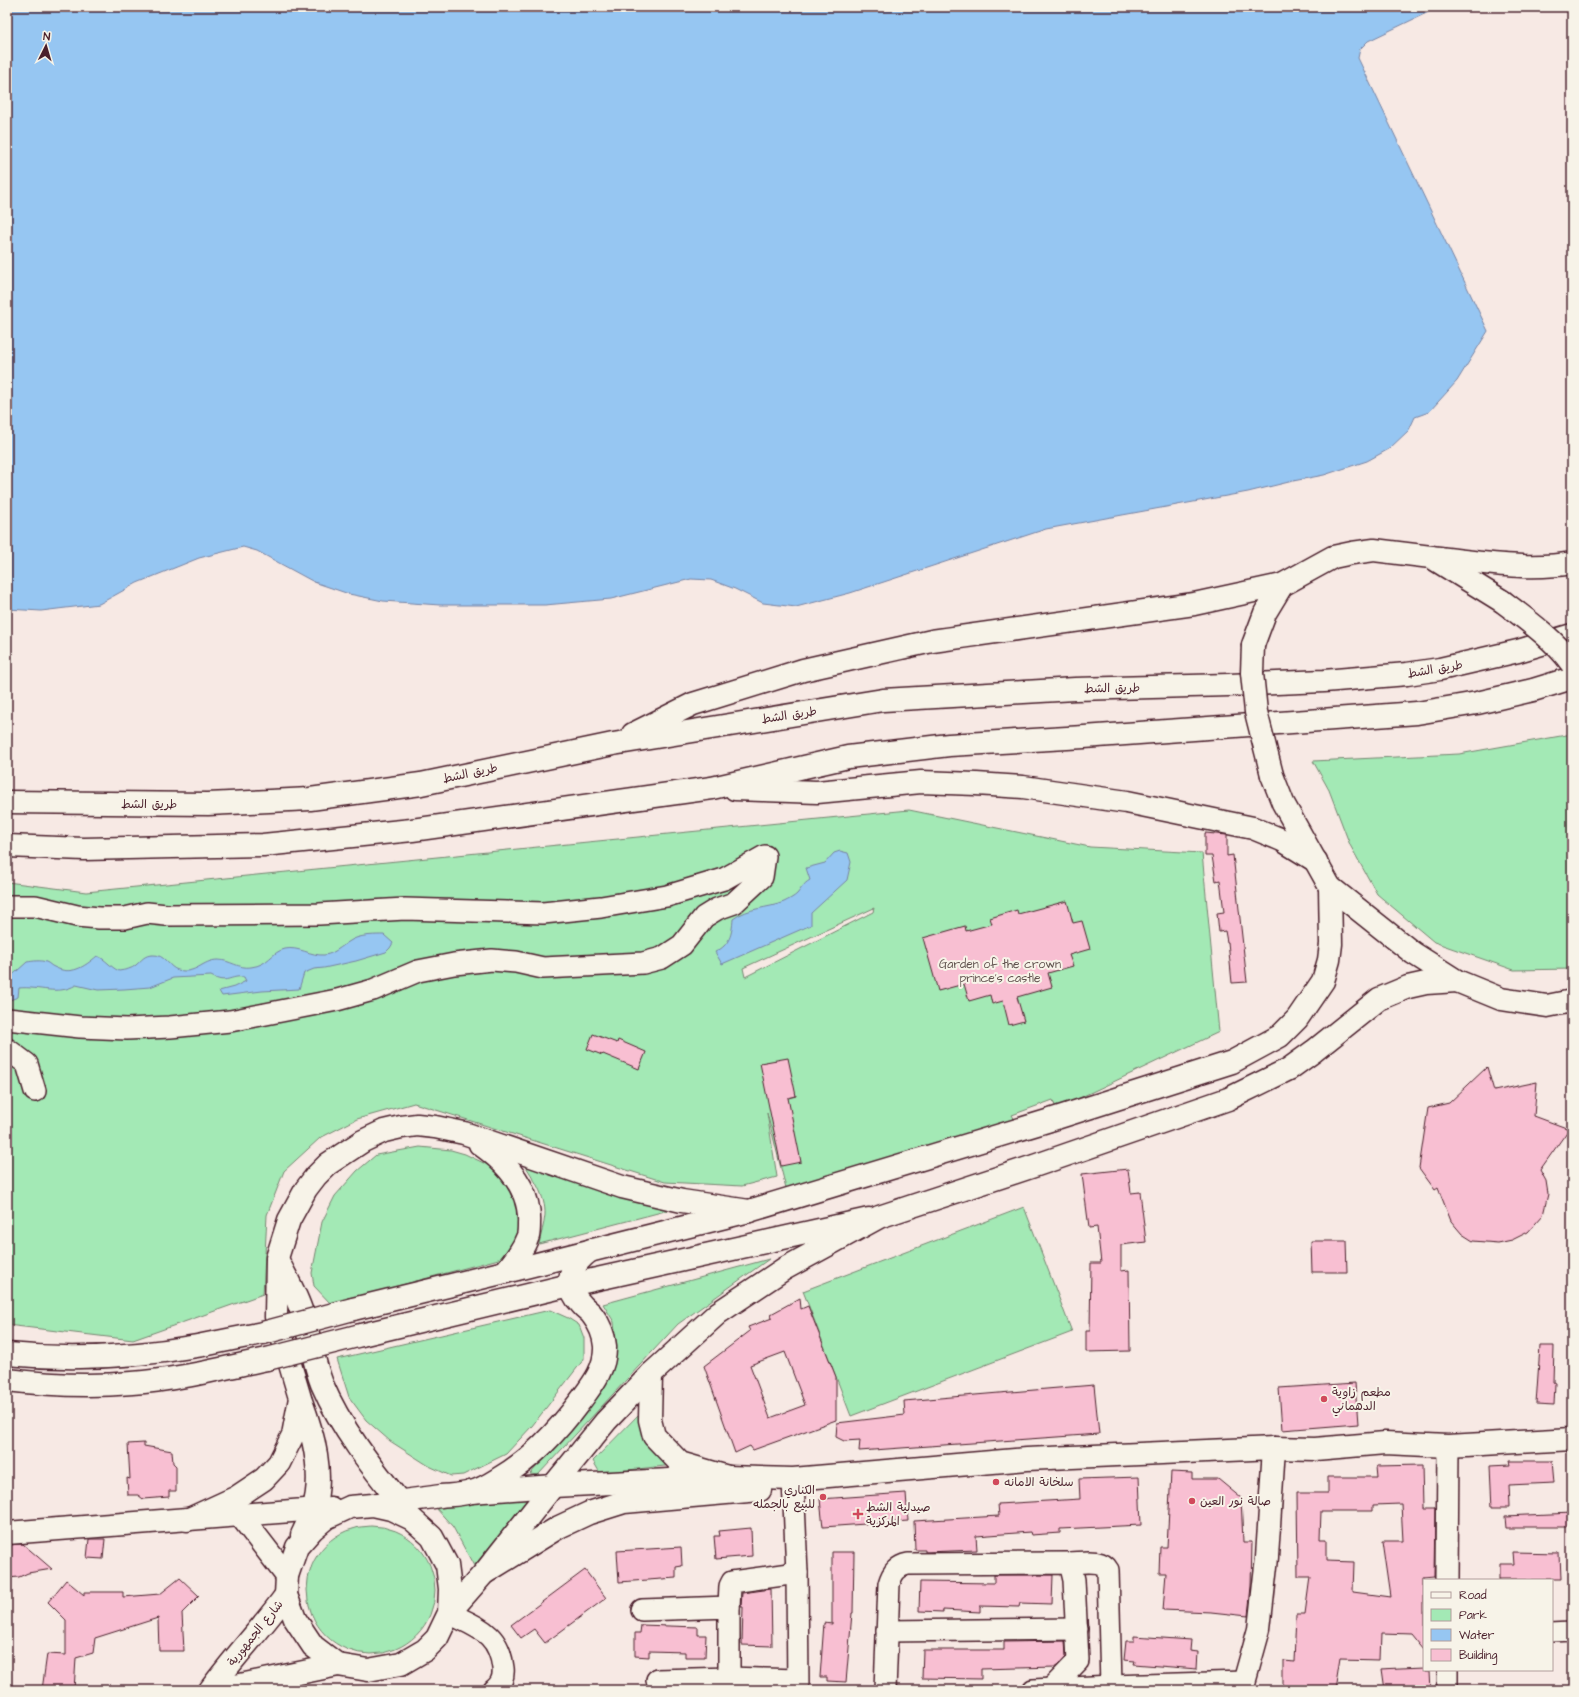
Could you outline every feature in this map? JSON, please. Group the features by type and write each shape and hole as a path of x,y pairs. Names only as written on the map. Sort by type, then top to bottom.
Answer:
{"main road":[{"path":"613,744 693,704 803,670 932,641 1194,604 1282,585 1333,557 1352,553 1374,550 1506,565 1559,565 1572,563"},
{"path":"1431,557 1502,601 1533,625 1565,655 1572,664"},
{"path":"1282,585 1265,614 1253,646 1252,673 1256,712 1272,775 1283,803 1330,887 1413,953 1457,981 1502,999 1547,1006 1572,1001"},
{"name":"طريق الشط","path":"7,802 208,804 310,799 421,784 613,744 883,700 1075,689 1324,681 1407,674 1518,651 1572,635"},
{"path":"7,846 84,849 262,845 412,830 712,788 848,757 949,745 1084,737 1417,713 1484,701 1533,690 1572,678"},
{"path":"712,788 762,792 817,792 921,782 1023,787 1127,802 1253,828 1282,840 1316,861"},
{"path":"7,1354 40,1357 87,1357 140,1353 196,1346 263,1333 353,1309 749,1211 1046,1121 1232,1062 1280,1036 1297,1019 1323,980 1329,960 1331,944 1330,887"},
{"path":"7,1380 70,1385 133,1383 200,1373 267,1359 570,1285 879,1217 1034,1166 1228,1099 1289,1069 1380,999 1408,987 1426,983 1457,981"},
{"name":"شارع الجمهورية","path":"210,1690 244,1646 270,1618 286,1586 297,1547 314,1509 318,1485 316,1459 309,1424 276,1317 277,1258 289,1220 301,1196 316,1176 328,1164 363,1141 384,1131 400,1127 423,1126 464,1134"},
{"path":"464,1134 622,1187 682,1201 749,1211"},
{"path":"464,1134 492,1152 512,1172 527,1200 529,1217 528,1235 520,1252 505,1272"},
{"path":"240,1515 286,1586 295,1619 312,1646 338,1665 368,1670 401,1664 425,1650 437,1638 449,1613 486,1572 606,1421 651,1374 718,1313 784,1269 879,1217"},
{"path":"471,1492 511,1472 545,1444 574,1410 600,1371 604,1359 605,1347 603,1335 592,1314 582,1306 570,1285 571,1277 576,1265 584,1255 591,1250"},
{"path":"277,1258 302,1312 322,1383 353,1440 371,1466 417,1523"},
{"path":"651,1374 650,1420 654,1436 680,1463 728,1477"},
{"path":"187,1520 237,1497 264,1479 279,1463 293,1435 300,1398"},
{"path":"7,1533 314,1509 373,1506 399,1501 471,1492 553,1486 728,1477 793,1479 1027,1459 1274,1448 1315,1449 1385,1443 1448,1446 1572,1439"},
{"path":"1243,1686 1259,1628 1267,1557 1274,1448"},
{"path":"486,1572 559,1527 589,1513 624,1502 766,1490 793,1479"},
{"path":"373,1506 390,1509 412,1519 432,1537 447,1565 450,1589 449,1613"},
{"path":"297,1547 313,1529 326,1518 350,1507"},
{"name":"شارع الجمهورية","path":"216,1690 338,1665"}],"street":[{"path":"7,906 35,906 77,916 106,918 125,918 147,913 166,915 319,914 405,909 543,913 601,908 667,896 724,879 765,856 762,877 734,903 717,909 704,917 682,945 662,958 644,962 543,968 516,962 492,960 454,964 418,971 373,990 336,1000 230,1021 170,1027 127,1029 80,1028 7,1019"},
{"path":"1547,1006 1572,1010"},
{"path":"7,1049 27,1064 35,1091"},
{"path":"1447,1579 1448,1446"},
{"path":"657,1680 729,1678 797,1685 797,1573 793,1479"},
{"path":"1044,1690 1078,1661 1074,1580 1070,1563"},
{"path":"885,1690 889,1584 891,1575 901,1565 915,1564 1100,1563 1106,1566 1108,1570 1111,1686"},
{"path":"729,1678 729,1607 730,1586 732,1582 797,1573"},
{"path":"642,1610 729,1607"},
{"path":"449,1613 490,1636 497,1645 502,1657 504,1671 502,1680 494,1690"},
{"path":"887,1631 1077,1629"},
{"path":"1553,1631 1572,1630"},
{"path":"1447,1671 1447,1690"},
{"path":"1044,1690 1111,1686 1243,1686"}],"green space":[{"path":"1572,734 1572,969 1514,970 1434,942 1377,894 1350,845 1329,790 1313,761 1459,754"},
{"name":"Garden of the crown prince's castle","path":"909,810 1090,847 1202,853 1219,1032 1056,1109 1053,1100 1012,1115 1018,1125 787,1192 767,1113 777,1177 742,1186 665,1182 414,1103 357,1119 320,1138 284,1171 267,1215 263,1294 133,1340 7,1325 7,882 86,892","holes":["874,908 873,912 745,977 743,968"]},
{"path":"420,1147 451,1150 465,1154 494,1168 522,1203 521,1223 517,1238 506,1257 331,1304 314,1286 312,1273 322,1222 335,1196 357,1171 376,1155"},
{"path":"523,1162 673,1209 539,1244 545,1219 545,1208 538,1187"},
{"path":"1024,1207 1072,1332 851,1416 803,1291"},
{"path":"769,1259 678,1324 538,1475 530,1474 555,1446 611,1366 616,1343 614,1322 603,1304"},
{"path":"550,1310 579,1325 584,1338 584,1359 532,1426 506,1454 463,1475 451,1476 429,1466 390,1441 366,1420 349,1397 337,1359"},
{"path":"642,1411 674,1465 600,1473 593,1461"},
{"path":"530,1496 474,1566 453,1527 436,1508"},
{"path":"371,1526 395,1531 416,1545 430,1566 435,1590 430,1614 416,1635 395,1649 371,1654 347,1649 326,1635 312,1614 307,1590 312,1566 326,1545 347,1531"}],"water":[{"path":"7,7 1439,7 1368,41 1360,49 1358,58 1488,331 1457,381 1429,412 1415,417 1409,430 1389,449 1367,461 1324,475 1248,492 1046,529 850,593 796,607 763,603 735,589 711,580 691,579 611,599 545,605 440,605 383,601 349,594 314,582 257,551 243,547 199,558 137,583 99,604 41,611 7,609"},
{"path":"840,851 848,853 851,862 847,880 811,913 811,925 722,964 715,952 727,942 732,930 733,919 745,912 778,904 793,897 810,880 806,868 825,863 834,853"},
{"path":"384,935 393,943 386,952 356,961 314,969 304,973 299,989 262,991 222,996 219,991 234,987 246,981 244,977 221,980 211,976 173,978 150,987 124,989 98,990 76,985 62,990 19,988 18,997 7,1001 7,980 27,962 44,961 53,967 66,971 82,967 97,956 119,971 134,966 145,957 157,955 175,969 184,971 190,971 208,962 218,960 227,961 242,967 251,967 262,964 276,953 285,949 290,948 324,955 333,952 356,938"}],"building":[{"path":"1205,833 1227,835 1227,856 1233,855 1247,982 1232,983 1228,942 1225,931 1219,932 1217,913 1224,912 1220,880 1216,881 1212,856 1205,856"},
{"path":"1067,901 1073,923 1082,921 1090,949 1069,955 1073,966 1048,973 1052,987 1017,997 1024,1021 1009,1025 1003,1001 992,1004 990,995 969,1001 964,984 938,991 923,938 965,926 966,931 992,924 990,918 1017,910 1018,914"},
{"path":"593,1034 617,1043 618,1040 646,1052 639,1069 587,1049"},
{"path":"788,1058 796,1096 788,1098 801,1162 781,1166 760,1063"},
{"path":"1487,1067 1494,1091 1537,1082 1534,1116 1569,1129 1540,1170 1546,1181 1548,1194 1543,1215 1528,1232 1512,1240 1498,1243 1473,1241 1462,1234 1451,1221 1438,1188 1435,1190 1419,1168 1428,1108 1449,1103"},
{"path":"1128,1169 1131,1193 1140,1192 1146,1242 1121,1245 1121,1271 1129,1270 1130,1351 1086,1352 1086,1331 1090,1331 1091,1263 1101,1263 1097,1227 1089,1228 1082,1174"},
{"path":"1311,1241 1346,1241 1347,1272 1312,1272"},
{"path":"800,1298 801,1309 808,1306 836,1377 836,1420 753,1450 750,1446 735,1453 704,1366 750,1331 748,1327 772,1318 771,1314","holes":["785,1352 805,1405 770,1418 750,1365"]},
{"path":"1540,1346 1554,1346 1554,1405 1536,1404"},
{"path":"1355,1383 1358,1424 1282,1430 1279,1388"},
{"path":"1094,1385 1099,1434 859,1451 860,1440 844,1441 836,1437 837,1423 905,1415 904,1401"},
{"path":"144,1443 144,1446 172,1451 173,1463 176,1466 176,1491 169,1491 169,1497 143,1499 138,1495 128,1495 127,1478 130,1479 128,1444"},
{"path":"1510,1461 1552,1461 1554,1483 1508,1485 1509,1507 1492,1507 1490,1466 1511,1465"},
{"path":"1422,1465 1423,1508 1436,1508 1435,1579 1423,1579 1423,1649 1411,1634 1382,1633 1381,1660 1340,1659 1335,1690 1283,1690 1283,1661 1294,1662 1296,1614 1305,1614 1310,1577 1298,1577 1297,1493 1328,1493 1328,1477 1378,1477 1377,1466","holes":["1401,1504 1403,1541 1382,1541 1390,1597 1353,1592 1354,1562 1326,1561 1326,1539 1320,1539 1321,1511 1373,1511 1373,1505"]},
{"path":"1171,1472 1192,1473 1192,1479 1218,1479 1241,1498 1243,1542 1252,1542 1251,1586 1248,1616 1211,1612 1163,1610 1166,1573 1159,1573 1160,1547 1167,1547"},
{"path":"1139,1477 1141,1525 1060,1529 1060,1533 1031,1535 1030,1532 976,1536 977,1550 925,1552 925,1550 915,1550 914,1521 999,1516 998,1504 1080,1499 1079,1479"},
{"path":"906,1493 908,1521 823,1527 820,1499"},
{"path":"1572,1513 1572,1527 1505,1527 1504,1516"},
{"path":"751,1528 752,1556 716,1559 714,1536 720,1536 719,1531"},
{"path":"89,1539 105,1539 103,1559 87,1558"},
{"path":"23,1544 52,1569 28,1573 19,1577 7,1578 7,1545"},
{"path":"681,1547 682,1566 676,1567 676,1578 619,1582 617,1551"},
{"path":"832,1552 854,1552 853,1613 846,1682 827,1681 827,1677 820,1677 824,1623 832,1624"},
{"path":"1513,1552 1559,1553 1560,1580 1499,1579 1499,1566 1514,1566"},
{"path":"585,1570 606,1598 545,1643 534,1629 521,1638 511,1625"},
{"path":"994,1575 1053,1575 1052,1604 1020,1603 1019,1607 980,1606 980,1612 943,1610 943,1612 919,1611 920,1582 994,1583"},
{"path":"180,1578 199,1596 182,1613 184,1651 159,1651 158,1618 95,1638 93,1653 76,1658 74,1690 42,1690 47,1654 66,1655 66,1620 48,1602 66,1580 84,1595 84,1592 123,1592 123,1597 160,1594"},
{"path":"771,1589 772,1646 742,1645 742,1593"},
{"path":"641,1625 698,1627 698,1635 706,1635 705,1657 685,1657 685,1652 649,1651 649,1657 635,1656 635,1633 640,1633"},
{"path":"1134,1636 1191,1640 1190,1651 1198,1652 1197,1669 1134,1664 1135,1661 1124,1660 1126,1641 1134,1641"},
{"path":"1065,1641 1066,1656 1056,1667 981,1669 981,1679 922,1678 923,1650 1004,1650 1004,1642"},
{"path":"1423,1667 1423,1671 1428,1671 1429,1690 1384,1690 1381,1669"}],"place":[{"name":"مطعم زاوية الدهماني","path":"1324,1399"},
{"name":"سلخانة الامانه","path":"996,1482"},
{"name":"الكناري للبيع بالجمله","path":"823,1497"},
{"name":"صالة نور العين","path":"1192,1501"},
{"name":"صيدلية الشط المركزية","path":"858,1514"}]}
